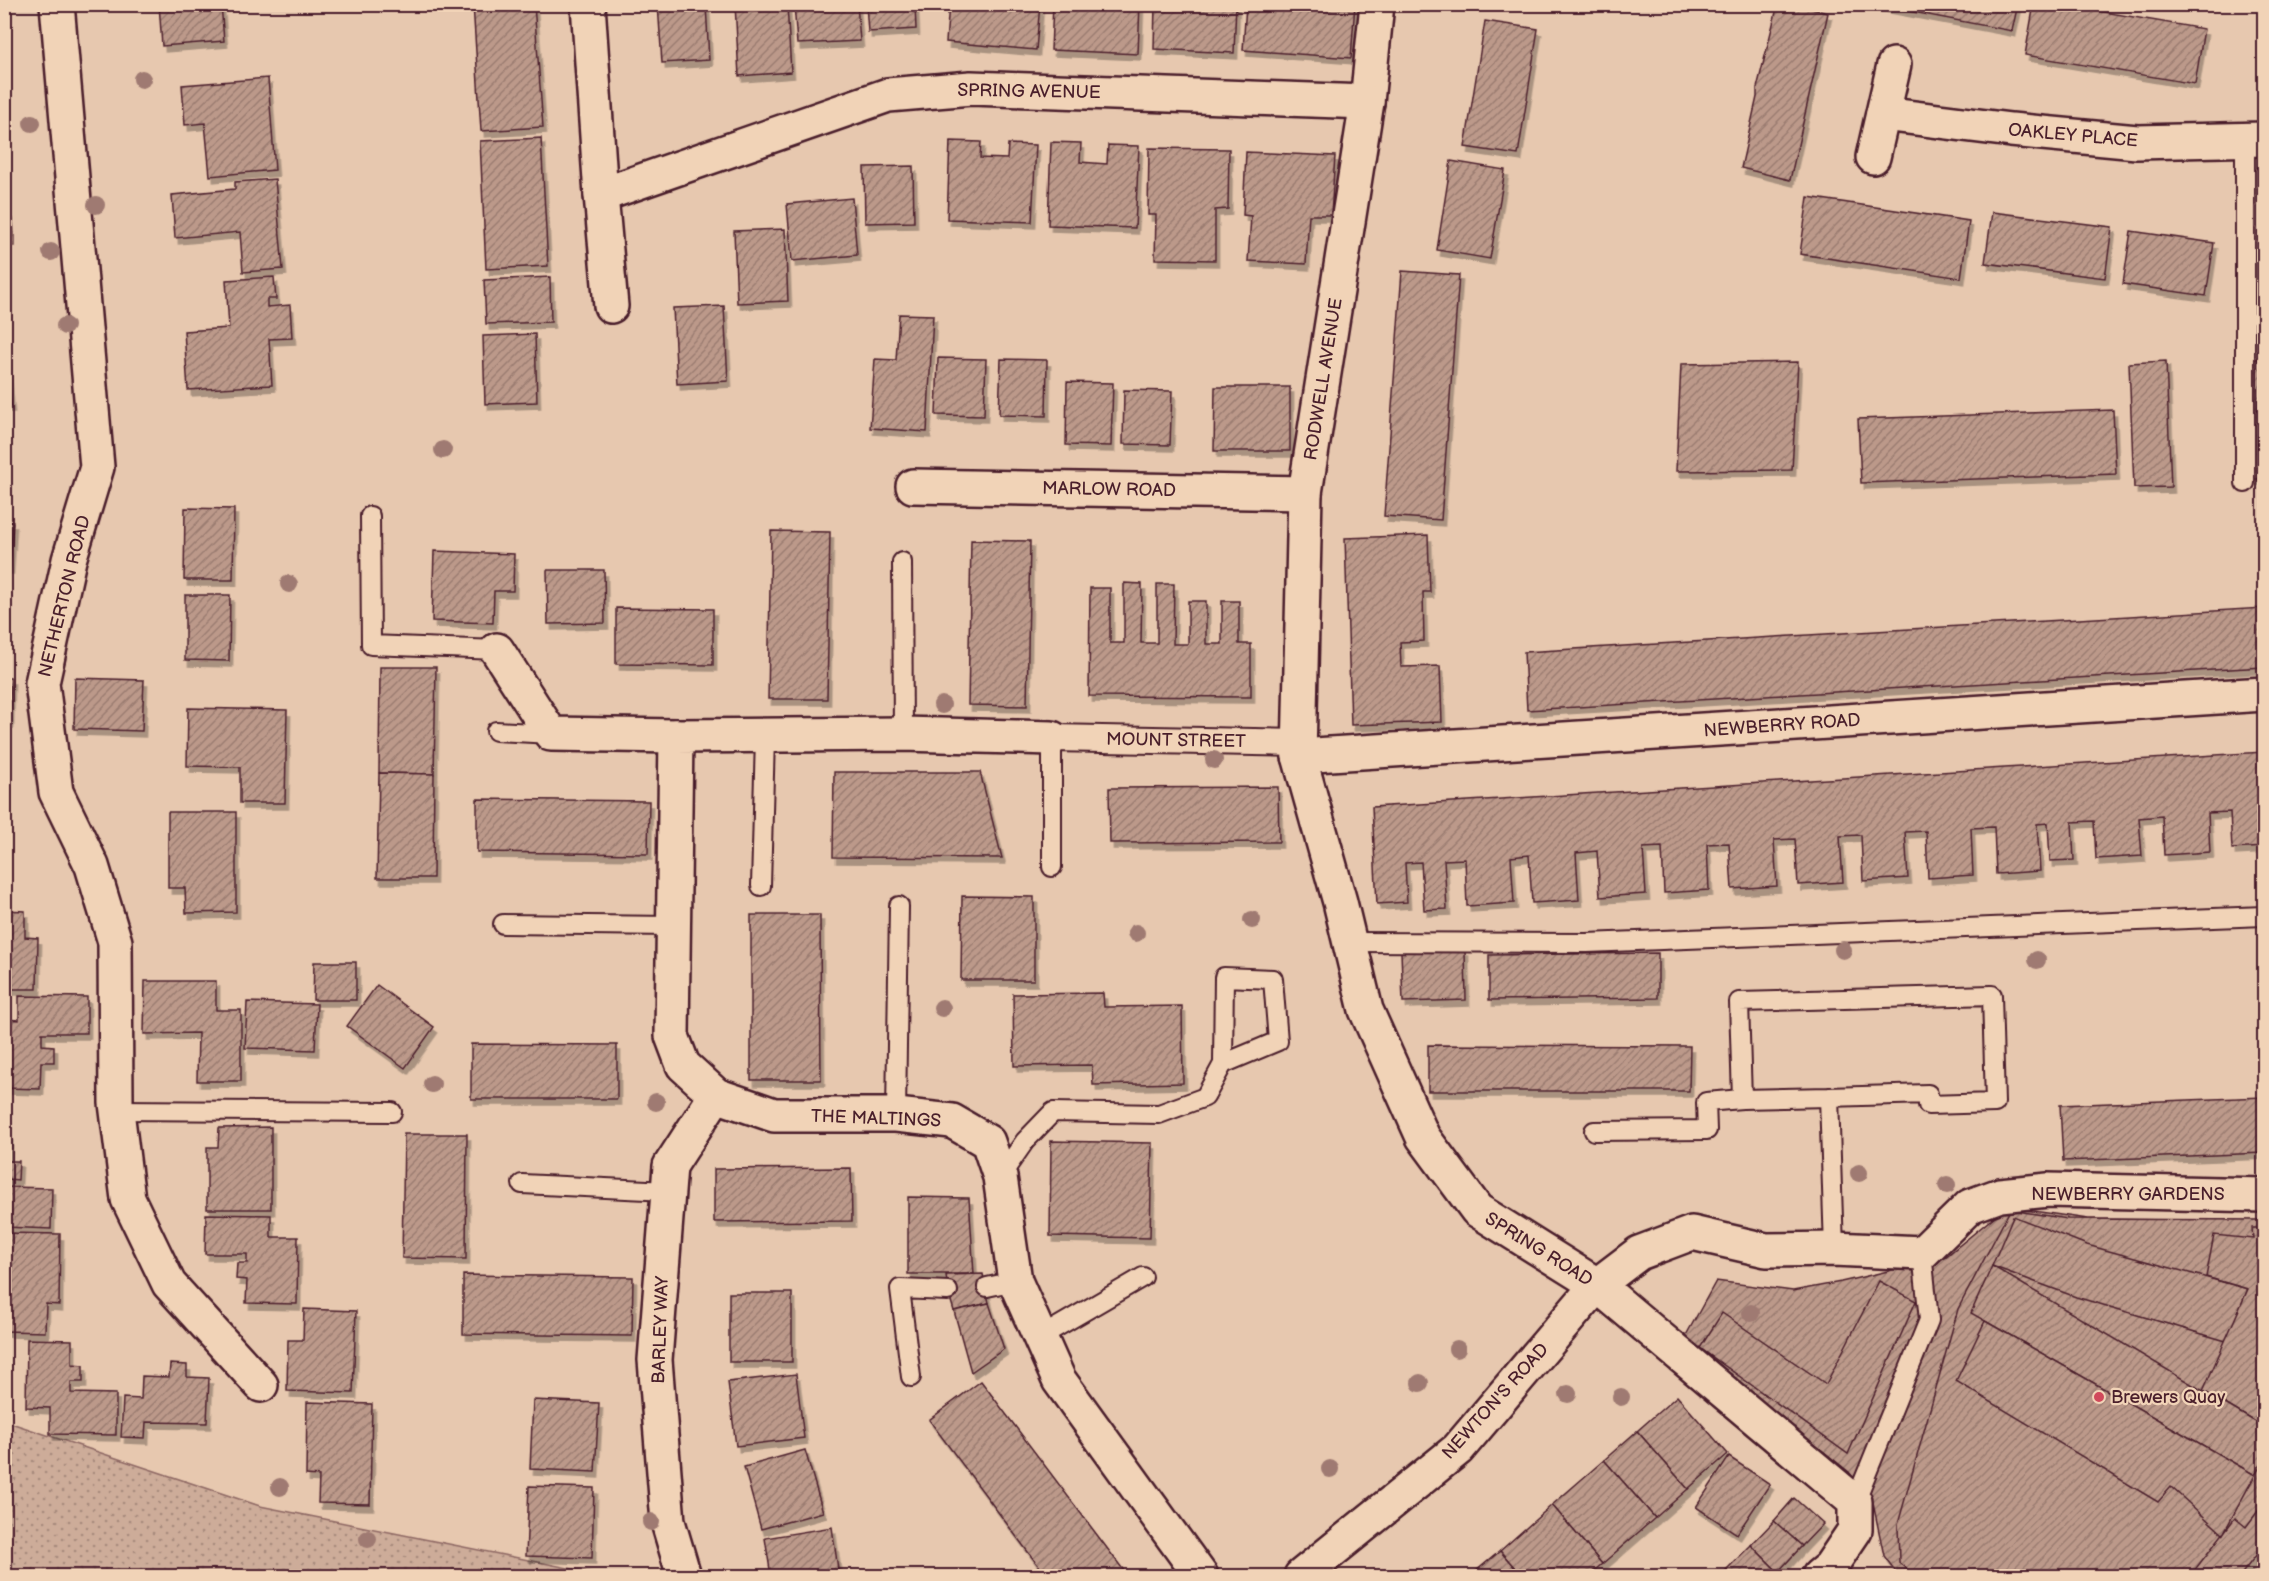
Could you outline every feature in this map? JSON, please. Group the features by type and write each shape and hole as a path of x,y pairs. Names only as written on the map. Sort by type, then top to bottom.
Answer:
{"street":[{"name":"NETHERTON ROAD","path":"57,4 97,467 69,560 42,682 56,792 92,866 115,942 116,1110 128,1199 169,1284 261,1385"},
{"path":"588,4 611,306"},
{"name":"RODWELL AVENUE","path":"1299,749 1305,493 1367,102 1377,4"},
{"path":"1873,157 1894,65"},
{"name":"SPRING AVENUE","path":"601,195 888,95 971,87 1367,102"},
{"name":"OAKLEY PLACE","path":"1883,114 2011,130 2137,142 2255,139"},
{"name":"MARLOW ROAD","path":"913,486 1305,493"},
{"path":"497,650 551,734 765,737 903,734 1052,738"},
{"name":"NEWBERRY ROAD","path":"1299,749 2265,694"},
{"name":"THE MALTINGS","path":"676,736 672,1036 683,1065 716,1095 774,1115 896,1115 952,1121 988,1142 999,1177 1001,1284 1040,1337 1059,1380 1201,1576"},
{"name":"MOUNT STREET","path":"1052,738 1299,749"},
{"name":"SPRING ROAD","path":"1299,749 1366,1010 1423,1137 1477,1210 1597,1285 1856,1502"},
{"name":"BARLEY WAY","path":"684,1576 668,1522 655,1360 670,1166 716,1095"},
{"name":"NEWBERRY GARDENS","path":"1922,1253 1970,1206 2000,1195 2048,1191 2265,1196"},
{"path":"1597,1285 1639,1253 1692,1233 1766,1250 1834,1249 1922,1253"},
{"name":"NEWTON'S ROAD","path":"1307,1575 1458,1449 1597,1285"},
{"path":"1830,1573 1855,1530 1856,1502"}],"lane":[{"path":"2245,483 2255,139"},
{"path":"370,516 371,645 497,650"},
{"path":"902,562 903,734"},
{"path":"496,731 551,734"},
{"path":"761,886 765,737"},
{"path":"1052,738 1052,867"},
{"path":"896,1115 899,906"},
{"path":"1350,942 1587,943 2265,916"},
{"path":"503,924 674,926"},
{"path":"999,1177 1025,1141 1053,1112 1159,1114 1204,1097 1222,1064 1224,977 1273,979 1278,1041 1222,1064"},
{"path":"1594,1131 1707,1130 1706,1102 1742,1099 1928,1094 1928,1105 1995,1103 1992,995 1739,1002 1742,1099"},
{"path":"1829,1097 1834,1249"},
{"path":"116,1110 392,1112"},
{"path":"522,1184 668,1191"},
{"path":"1856,1502 1929,1320 1922,1253"},
{"path":"1040,1337 1143,1277"},
{"path":"911,1377 900,1289 948,1291"}],"shaded area":[{"path":"13,219 15,246 5,246 5,220"},
{"path":"5,1421 260,1506 608,1576 5,1576"}],"building":[{"path":"159,4 221,4 224,41 162,46"},
{"path":"473,4 534,4 543,127 481,131"},
{"path":"658,4 706,4 709,60 662,63"},
{"path":"735,4 787,4 791,72 739,76"},
{"path":"794,4 857,4 860,41 797,44"},
{"path":"866,4 915,4 916,29 868,32"},
{"path":"949,4 1040,4 1036,50 946,42"},
{"path":"1053,4 1140,4 1138,54 1051,50"},
{"path":"1155,4 1236,4 1234,53 1154,49"},
{"path":"1246,4 1355,4 1351,58 1243,50"},
{"path":"1778,4 1791,4 1828,13 1790,180 1741,168 1757,88"},
{"path":"1871,4 2018,4 2012,31"},
{"path":"2034,4 2058,4 2204,29 2195,84 2025,55"},
{"path":"1485,21 1538,29 1518,155 1465,147"},
{"path":"268,78 275,170 210,176 205,123 185,125 182,85"},
{"path":"541,138 548,266 486,269 480,141"},
{"path":"950,141 981,142 980,158 1007,159 1008,144 1036,145 1032,222 947,219"},
{"path":"1051,142 1081,143 1080,162 1107,164 1108,145 1139,146 1135,228 1048,225"},
{"path":"1149,148 1229,149 1228,209 1215,210 1215,260 1155,259 1156,215 1148,215"},
{"path":"1246,152 1335,156 1331,215 1309,215 1306,264 1248,261 1251,216 1243,215"},
{"path":"1451,161 1505,170 1490,259 1437,250"},
{"path":"913,166 914,222 865,223 864,167"},
{"path":"275,179 283,269 243,272 240,232 175,238 172,195 235,189 235,182"},
{"path":"1808,197 1969,221 1961,278 1800,254"},
{"path":"852,198 857,255 792,261 787,204"},
{"path":"1992,212 2112,227 2105,278 1985,263"},
{"path":"785,229 788,301 737,303 734,231"},
{"path":"2131,231 2214,243 2206,296 2123,284"},
{"path":"1402,271 1459,275 1441,520 1384,516"},
{"path":"274,277 276,299 267,299 267,307 290,305 292,338 269,339 272,385 188,390 184,331 229,328 226,280"},
{"path":"550,277 551,322 486,324 484,280"},
{"path":"724,306 728,381 677,384 673,308"},
{"path":"899,314 933,315 927,432 870,428 875,359 896,360"},
{"path":"4,331 11,406 4,406"},
{"path":"535,334 537,402 485,404 483,336"},
{"path":"938,358 986,359 984,416 936,415"},
{"path":"1001,359 1047,360 1046,416 999,415"},
{"path":"2252,359 2264,359 2264,479 2253,479"},
{"path":"2166,361 2171,487 2134,488 2129,363"},
{"path":"1798,362 1792,470 1676,471 1681,364"},
{"path":"1067,382 1113,383 1111,446 1066,445"},
{"path":"1215,387 1290,387 1290,451 1214,451"},
{"path":"1124,390 1172,391 1170,445 1123,444"},
{"path":"2113,410 2116,474 1861,483 1858,419"},
{"path":"185,508 234,509 233,580 184,580"},
{"path":"4,522 13,522 10,568 4,568"},
{"path":"771,531 830,532 827,699 768,699"},
{"path":"1428,535 1430,592 1423,592 1424,641 1400,642 1401,667 1440,666 1442,722 1351,725 1345,538"},
{"path":"971,540 1030,541 1027,706 968,705"},
{"path":"434,551 514,554 513,591 494,591 493,623 432,621"},
{"path":"547,570 604,570 605,623 548,624"},
{"path":"1124,583 1142,584 1141,643 1157,643 1157,584 1174,584 1173,644 1188,644 1188,601 1206,601 1206,644 1222,644 1222,601 1239,601 1239,644 1251,644 1251,697 1089,696 1090,588 1110,588 1110,643 1124,643"},
{"path":"185,595 230,595 229,661 185,660"},
{"path":"616,608 713,609 713,665 616,664"},
{"path":"2264,608 2264,667 1527,710 1524,652"},
{"path":"380,667 436,667 434,774 379,773"},
{"path":"4,678 11,678 10,722 4,721"},
{"path":"75,678 144,680 142,731 74,729"},
{"path":"188,708 287,710 285,803 240,803 240,767 187,766"},
{"path":"2264,752 2264,847 2232,849 2230,812 2208,813 2210,852 2164,855 2162,816 2139,818 2142,856 2096,859 2094,821 2072,822 2074,860 2050,861 2048,823 2037,824 2040,871 1996,874 1994,827 1971,828 1973,875 1928,878 1926,831 1905,832 1908,878 1863,881 1861,835 1840,836 1843,882 1798,885 1795,839 1774,840 1777,886 1732,889 1729,843 1707,844 1709,890 1664,893 1662,847 1643,848 1646,894 1600,897 1597,851 1576,853 1579,900 1532,903 1529,855 1511,857 1514,903 1467,906 1465,859 1444,860 1447,909 1424,910 1421,862 1405,863 1407,902 1377,904 1372,807"},
{"path":"834,772 980,772 1002,858 833,857"},
{"path":"379,773 434,774 433,878 377,878"},
{"path":"1278,787 1279,842 1110,843 1109,788"},
{"path":"477,799 649,801 648,854 477,852"},
{"path":"168,812 236,812 236,912 186,913 185,888 168,888"},
{"path":"962,896 1034,897 1034,980 961,980"},
{"path":"4,910 25,911 25,937 38,938 37,989 4,989"},
{"path":"751,915 820,915 821,1080 751,1080"},
{"path":"1465,950 1466,1000 1403,1002 1401,952"},
{"path":"1658,953 1658,998 1489,1000 1489,955"},
{"path":"314,962 356,962 356,1000 313,1000"},
{"path":"145,981 216,981 216,1010 241,1010 241,1081 197,1081 198,1033 144,1034"},
{"path":"377,985 434,1027 405,1068 347,1026"},
{"path":"1103,993 1104,1007 1182,1006 1183,1083 1093,1085 1092,1065 1014,1066 1013,994"},
{"path":"19,996 87,997 87,1033 42,1033 42,1045 54,1046 54,1062 41,1062 40,1089 4,1088 4,1019 19,1020"},
{"path":"247,1002 317,1004 315,1050 245,1048"},
{"path":"471,1044 617,1045 617,1099 471,1099"},
{"path":"1428,1045 1690,1046 1689,1091 1428,1091"},
{"path":"2264,1097 2264,1153 2063,1161 2060,1105"},
{"path":"271,1127 271,1209 207,1209 207,1147 218,1147 219,1128"},
{"path":"404,1134 467,1134 466,1259 402,1258"},
{"path":"4,1135 9,1135 8,1161 19,1161 18,1180 8,1179 8,1187 52,1188 51,1229 4,1227"},
{"path":"1051,1141 1152,1143 1150,1238 1050,1236"},
{"path":"851,1168 852,1221 714,1222 714,1169"},
{"path":"908,1197 969,1198 974,1274 908,1274"},
{"name":"Brewers Quay","path":"2006,1207 2088,1219 2264,1221 2264,1545 2240,1576 1899,1576 1884,1556 1873,1503 1849,1472 1684,1339 1716,1281 1793,1291 1944,1258"},
{"name":"Brewers Quay","path":"2010,1210 2068,1219 2264,1220 2264,1503 2246,1527 2235,1518 2190,1576 1916,1576 1899,1563 1898,1524 1958,1309"},
{"path":"206,1214 271,1215 271,1237 298,1237 297,1304 246,1303 247,1280 236,1279 237,1263 247,1263 247,1254 205,1254"},
{"path":"2013,1216 2087,1245 2248,1289 2226,1341 2076,1297 1992,1266"},
{"path":"2252,1228 2264,1228 2264,1427 2203,1391 2248,1289 2206,1277 2214,1235 2253,1239"},
{"path":"4,1233 60,1234 59,1305 46,1304 45,1332 4,1331"},
{"path":"1992,1266 2264,1427 2264,1460 2255,1475 1971,1313"},
{"path":"983,1274 989,1303 954,1311 946,1275"},
{"path":"463,1275 633,1277 632,1336 463,1334"},
{"path":"1879,1281 1916,1301 1848,1454 1700,1348 1722,1313 1826,1384"},
{"path":"729,1293 792,1293 792,1362 729,1362"},
{"path":"989,1303 1004,1349 971,1372 954,1311"},
{"path":"304,1309 356,1311 353,1393 287,1391 288,1340 303,1340"},
{"path":"1985,1321 2255,1475 2223,1534 2171,1487 2158,1502 1956,1381"},
{"path":"27,1339 72,1340 72,1364 83,1365 83,1382 71,1382 71,1393 116,1394 116,1435 50,1434 50,1408 26,1407"},
{"path":"170,1364 187,1365 187,1377 209,1378 207,1423 146,1422 145,1438 121,1437 123,1398 141,1399 142,1376 169,1377"},
{"path":"796,1374 804,1438 736,1446 728,1382"},
{"path":"981,1381 1128,1576 1046,1576 929,1420"},
{"path":"1677,1396 1728,1454 1688,1489 1637,1431"},
{"path":"533,1400 599,1403 595,1472 530,1469"},
{"path":"307,1402 372,1404 370,1504 318,1503 319,1476 306,1475"},
{"path":"1637,1431 1688,1489 1655,1518 1604,1460"},
{"path":"805,1450 823,1512 761,1529 744,1467"},
{"path":"1729,1457 1770,1484 1737,1534 1696,1507"},
{"path":"1604,1460 1655,1518 1602,1564 1552,1505"},
{"path":"529,1486 594,1488 592,1558 526,1556"},
{"path":"1794,1498 1823,1524 1802,1546 1774,1521"},
{"path":"1552,1505 1602,1564 1588,1576 1522,1576 1500,1551"},
{"path":"1774,1521 1802,1546 1778,1572 1751,1545"},
{"path":"832,1527 839,1576 771,1576 765,1538"},
{"path":"1751,1545 1778,1572 1773,1576 1720,1576"},
{"path":"1500,1551 1522,1576 1470,1576"}],"place":[{"name":"Brewers Quay","path":"2099,1397"}]}
